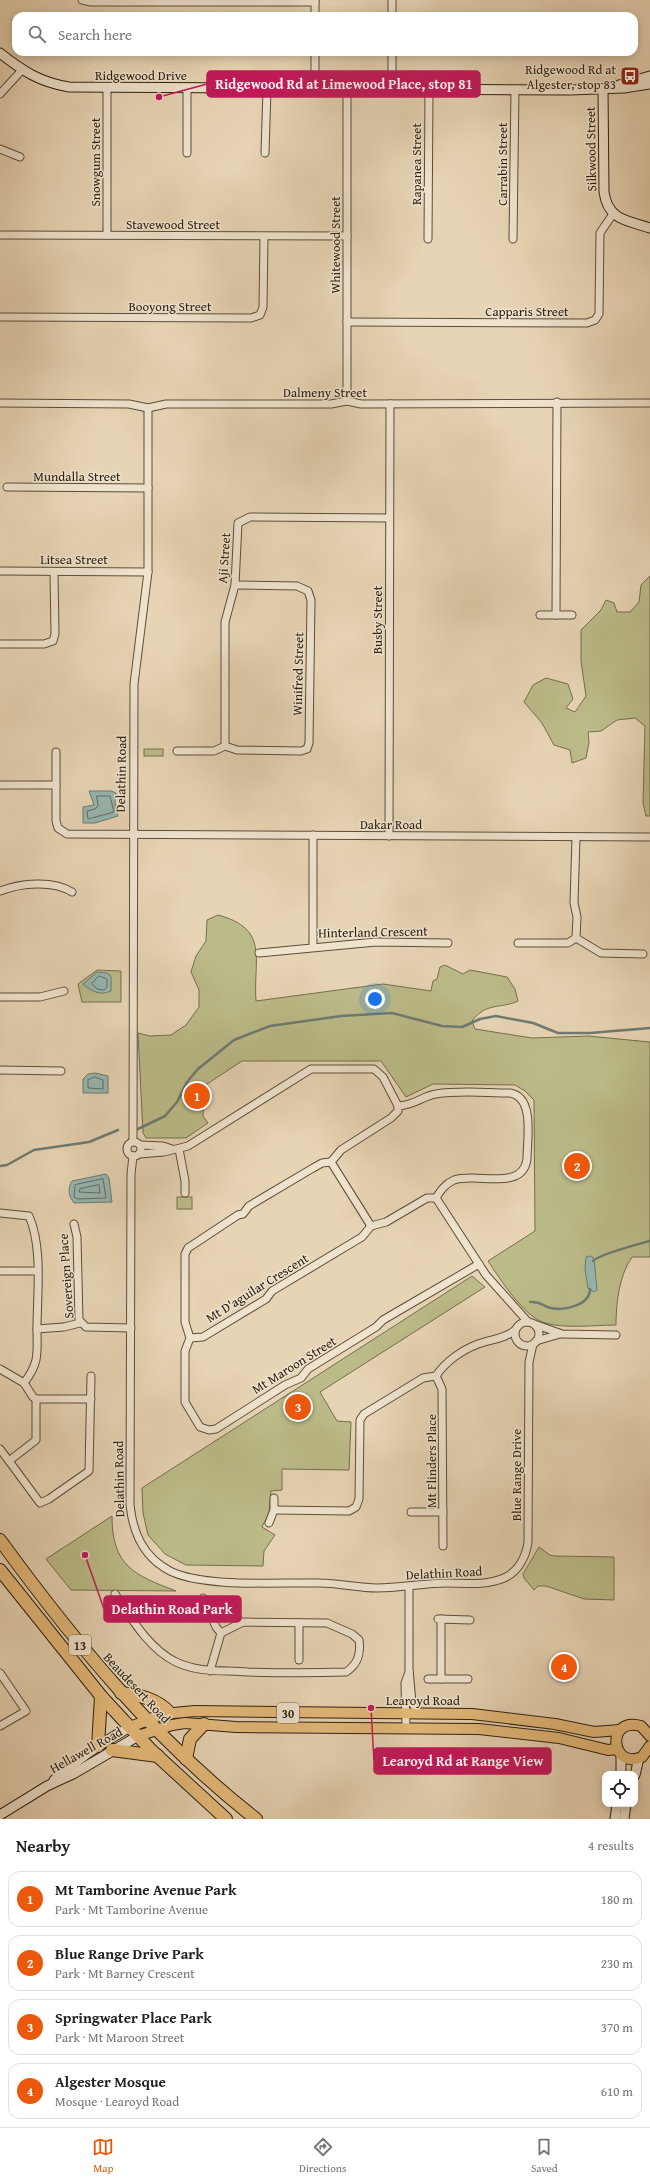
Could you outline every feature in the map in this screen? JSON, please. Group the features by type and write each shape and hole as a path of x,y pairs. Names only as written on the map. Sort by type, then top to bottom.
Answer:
{"highway":[{"name":"Beaudesert Road","path":"0,1540 70,1633 145,1720 186,1759 256,1819"},
{"name":"13","path":"0,1570 101,1696 158,1756 226,1819"},
{"path":"121,1693 142,1696 161,1704 170,1713"},
{"path":"98,1746 101,1696"},
{"path":"186,1759 190,1739 204,1724"},
{"path":"112,1750 158,1756"}],"main road":[{"name":"Ridgewood Drive","path":"0,53 22,70 49,84 69,87 187,89 603,89 650,84"},
{"name":"Ridgewood Drive","path":"603,89 650,76"},
{"name":"Silkwood Street","path":"603,89 604,192 606,204 613,214"},
{"path":"613,214 650,228"},
{"name":"Learoyd Road","path":"130,1727 145,1720 170,1713 419,1713 472,1714 555,1724 594,1732 620,1730"},
{"name":"30","path":"138,1736 178,1724 204,1724 236,1727 479,1729 508,1731 559,1738 619,1752 629,1759 646,1754"},
{"name":"30","path":"620,1730 630,1724 645,1725 650,1736"},
{"name":"Hellawell Road","path":"47,1786 69,1766 98,1746 130,1727"},
{"path":"620,1730 616,1739 621,1771"},
{"name":"Hellawell Road","path":"0,1816 47,1786 73,1774 138,1736"},
{"path":"638,1771 646,1754"},
{"path":"615,1819 617,1807"},
{"path":"624,1819 626,1807"}],"street":[{"path":"82,0 91,2 315,1 315,12"},
{"path":"392,0 392,12"},
{"path":"315,56 315,89"},
{"path":"392,56 392,89"},
{"path":"0,94 22,70"},
{"name":"Snowgum Street","path":"107,88 107,235"},
{"path":"187,89 187,154"},
{"path":"265,153 267,89"},
{"name":"Whitewood Street","path":"347,89 347,401"},
{"name":"Rapanea Street","path":"428,239 429,89"},
{"name":"Carrabin Street","path":"513,239 515,89"},
{"path":"0,149 20,157"},
{"name":"Capparis Street","path":"347,322 587,323 594,320 599,314 600,233 603,226 613,214"},
{"name":"Stavewood Street","path":"0,235 264,237 347,236"},
{"name":"Booyong Street","path":"0,317 251,318 260,315 263,307 264,237"},
{"name":"Dalmeny Street","path":"0,403 129,404 148,408 166,404 332,404 347,401 362,404 557,402 650,403"},
{"path":"556,615 557,402"},
{"name":"Busby Street","path":"389,836 390,404"},
{"name":"Delathin Road","path":"137,1144 133,835 134,684 148,572 148,408"},
{"name":"Mundalla Street","path":"7,487 148,488"},
{"name":"Aji Street","path":"225,746 225,622 235,585 238,523 250,518 389,518"},
{"name":"Litsea Street","path":"0,571 148,572"},
{"path":"0,644 44,644 53,641 55,634 54,572"},
{"name":"Winifred Street","path":"225,746 237,750 301,750 307,749 309,743 311,600 308,591 297,586 235,585"},
{"path":"540,615 572,615"},
{"path":"177,751 214,751 225,746"},
{"path":"0,785 56,786 56,752"},
{"name":"Dakar Road","path":"56,786 56,821 62,832 67,834 650,837"},
{"name":"Hinterland Crescent","path":"313,836 313,947 376,942 448,943"},
{"path":"576,837 574,903 577,917 576,938"},
{"path":"0,890 17,886 38,885 64,887 72,892"},
{"path":"518,943 568,943 576,938"},
{"path":"576,938 600,953 643,954"},
{"path":"259,953 313,947"},
{"path":"0,997 40,997 64,991"},
{"path":"175,1149 163,1146 137,1144 128,1145 127,1150 129,1153 136,1155 159,1153 175,1149 196,1141 314,1068 374,1069 383,1076 398,1106 398,1111 391,1118 341,1150 331,1162 371,1226 386,1222 428,1198 436,1198"},
{"path":"0,1070 61,1070"},
{"path":"398,1106 412,1105 428,1096 440,1094 510,1093 520,1096 525,1102 527,1111 527,1159 526,1166 522,1172 511,1178 462,1178 453,1180 444,1186 436,1198"},
{"path":"136,1155 137,1144"},
{"path":"175,1149 185,1181 185,1193"},
{"name":"Delathin Road","path":"136,1155 132,1174 130,1509 135,1534 149,1555 169,1571 206,1581 322,1583 376,1588 409,1587 446,1583 473,1584 503,1578"},
{"name":"Mt D'aguilar Crescent","path":"331,1162 322,1163 249,1206 243,1214 219,1226 188,1248 185,1254 185,1322 190,1338 203,1337 266,1299 272,1291 362,1237 371,1226"},
{"path":"436,1198 491,1282 516,1311 531,1323 538,1332 529,1362"},
{"path":"0,1213 29,1216 36,1242 37,1361 34,1370 24,1383"},
{"name":"Sovereign Place","path":"74,1224 77,1237 78,1316 80,1324 86,1327 131,1328"},
{"name":"Mt Maroon Street","path":"190,1338 185,1351 185,1402 200,1427 210,1430 216,1429 285,1385 301,1378 308,1369 370,1331 383,1320 479,1264"},
{"path":"0,1271 37,1271"},
{"path":"516,1311 519,1343 529,1362"},
{"path":"274,1510 349,1511 356,1507 359,1499 360,1420 364,1414 423,1378 436,1376 444,1364 477,1344 510,1335 517,1328 531,1323 562,1334"},
{"path":"37,1329 80,1324"},
{"path":"496,1339 519,1343 535,1342 562,1334 616,1335"},
{"name":"Blue Range Drive","path":"503,1578 511,1574 521,1563 528,1542 529,1362"},
{"path":"0,1370 24,1383 36,1399 91,1399"},
{"path":"0,1449 40,1503 50,1499 85,1475 91,1466 91,1376"},
{"name":"Mt Flinders Place","path":"436,1376 442,1389 443,1546"},
{"path":"9,1461 36,1440 36,1399"},
{"path":"270,1523 274,1510 274,1498"},
{"path":"411,1512 443,1512"},
{"path":"409,1587 409,1669 412,1703 419,1713"},
{"path":"115,1594 139,1629 169,1658 194,1670 210,1671 280,1674 346,1672 354,1667 359,1660 359,1640 352,1634 327,1623 243,1622 221,1633 210,1671"},
{"path":"204,1598 216,1627 221,1633"},
{"path":"441,1679 439,1619 470,1620"},
{"path":"299,1623 299,1660"},
{"path":"406,1728 405,1683 409,1669"},
{"path":"0,1673 26,1711 0,1726"},
{"path":"428,1679 468,1679"}],"green space":[{"path":"650,576 650,816 646,816 643,803 645,726 635,718 617,720 601,731 588,732 589,742 586,758 572,763 570,750 554,745 542,723 524,702 533,685 546,678 568,684 573,699 566,708 575,712 586,696 581,661 581,630 601,610 606,600 614,603 617,612 630,612 639,602 641,585"},
{"path":"144,749 163,749 163,756 144,756"},
{"path":"218,915 234,921 245,928 252,937 256,959 256,1001 383,984 431,991 433,981 437,979 440,967 445,965 463,974 470,970 507,977 515,989 518,1001 488,1008 483,1011 472,1021 475,1029 532,1038 588,1036 650,1042 650,1257 632,1257 628,1264 619,1290 616,1325 562,1326 545,1323 537,1319 529,1313 513,1296 488,1261 535,1231 534,1100 525,1091 515,1085 433,1084 406,1097 381,1061 242,1061 204,1086 203,1116 208,1123 186,1138 146,1138 143,1133 138,1033 150,1036 171,1035 186,1025 199,1007 199,990 191,972 196,956 206,941 207,920"},
{"path":"97,970 121,971 121,1002 82,1002 78,984"},
{"path":"177,1197 192,1197 192,1209 177,1209"},
{"path":"472,1276 485,1287 320,1392 337,1421 351,1422 349,1470 282,1469 282,1490 271,1491 269,1513 262,1527 275,1535 264,1551 263,1566 186,1565 165,1554 148,1535 143,1513 142,1488"},
{"path":"112,1516 116,1547 128,1566 148,1580 176,1591 71,1590 46,1559"},
{"path":"539,1547 550,1555 555,1556 614,1557 614,1600 584,1599 546,1586 538,1586 534,1590 524,1578 523,1574"}],"water":[{"path":"89,791 111,791 116,793 115,803 118,816 95,823 83,823 83,807 94,805"},
{"path":"97,972 107,973 111,976 111,991 103,993 96,992 83,984"},
{"path":"95,1073 108,1076 108,1093 83,1093 83,1079 88,1074"},
{"path":"106,1174 109,1178 112,1202 74,1203 69,1192 72,1181"},
{"path":"590,1256 594,1258 597,1290 594,1292 588,1288 585,1269 586,1257"}],"waterway":[{"path":"138,1129 165,1116 177,1102 187,1082 198,1069 234,1040 270,1026 341,1016 392,1013 442,1026 462,1027 480,1019 496,1016 533,1023 558,1033 590,1033 650,1028"},
{"path":"0,1166 7,1165 34,1150 89,1142 118,1130"},
{"path":"593,1261 611,1252 650,1241"},
{"path":"530,1302 539,1303 557,1309 569,1308 576,1306 586,1299 589,1295 590,1289"}],"place":[{"name":"Ridgewood Rd at Algester, stop 83","path":"630,76"},
{"name":"Ridgewood Rd at Limewood Place, stop 81","path":"159,97"},
{"name":"Mt Tamborine Avenue Park","path":"197,1096"},
{"name":"Blue Range Drive Park","path":"577,1166"},
{"name":"Springwater Place Park","path":"298,1407"},
{"name":"Delathin Road Park","path":"85,1555"},
{"name":"Algester Mosque","path":"564,1667"},
{"name":"Learoyd Rd at Range View","path":"371,1708"}]}
